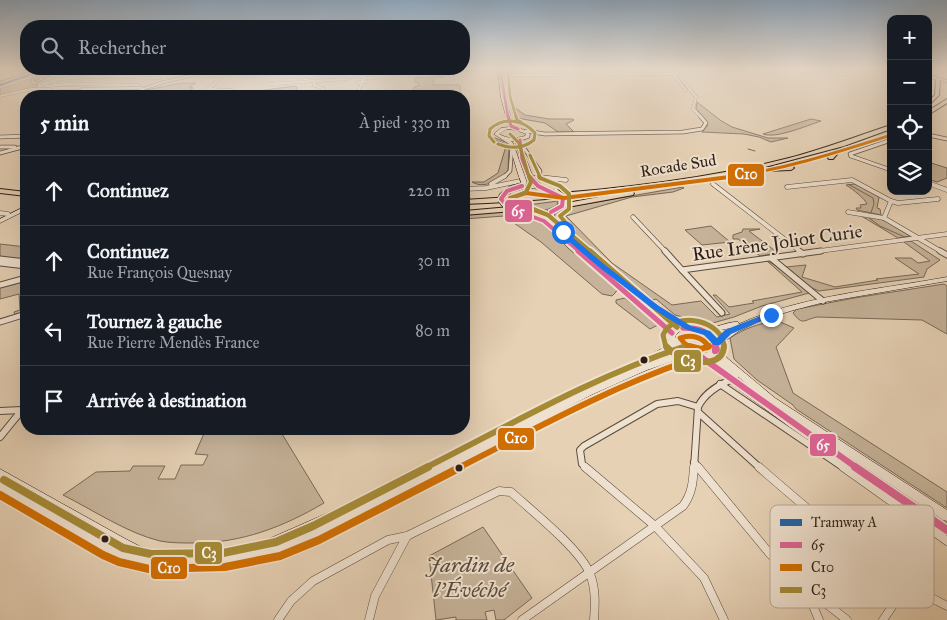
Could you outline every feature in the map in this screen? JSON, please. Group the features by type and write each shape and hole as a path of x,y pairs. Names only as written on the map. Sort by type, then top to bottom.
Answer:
{"highway":[{"path":"930,105 941,98"},
{"path":"932,111 947,102"},
{"name":"Rocade Sud","path":"470,200 630,187 751,169 831,147 887,127"},
{"name":"Rocade Sud","path":"470,206 574,197 692,182 811,156 887,133"},
{"path":"831,158 836,152 870,139"},
{"path":"556,192 751,169 791,168"},
{"path":"563,204 692,182"},
{"path":"0,191 20,193"},
{"path":"0,196 20,202"},
{"path":"470,200 502,196"},
{"path":"470,211 508,207"}],"main road":[{"path":"502,98 511,126 526,134 519,140 505,139"},
{"path":"503,102 501,103 507,126 496,134 512,146 524,182 522,186"},
{"path":"503,129 518,129"},
{"path":"519,140 521,151 533,182 562,196 563,204 551,212 530,214"},
{"path":"539,186 522,186 511,189 502,196 502,201 508,207 544,221 672,338 685,354"},
{"path":"0,220 20,207"},
{"path":"0,220 20,208"},
{"path":"551,212 552,219 563,232 595,261 656,308 688,328 702,331 711,336 716,349 724,360 725,378"},
{"path":"702,331 727,327 778,308 821,299 947,280"},
{"path":"701,357 716,349 728,332 753,321 821,299"},
{"path":"246,555 334,516 480,441 645,362 666,350 676,330 688,328"},
{"path":"0,486 35,508 121,555 150,562 224,560 278,549 316,533 604,386 644,368 685,354 701,357 725,378 911,505"},
{"path":"725,378 772,400 930,505"},
{"path":"0,473 44,501 125,545 147,555 176,562"},
{"path":"934,507 947,516"},
{"path":"934,521 947,530"}],"street":[{"path":"692,98 695,102"},
{"path":"526,134 696,131 704,128 706,123 693,109 696,98"},
{"path":"0,136 20,136"},
{"path":"932,136 947,139"},
{"path":"519,140 540,171 539,177"},
{"path":"887,141 850,154 887,169"},
{"path":"476,189 502,179 511,167 512,146"},
{"path":"0,147 20,147"},
{"path":"0,153 20,147"},
{"path":"470,189 539,177 566,180"},
{"path":"502,179 510,183"},
{"path":"787,188 852,180 891,202 938,199"},
{"path":"713,184 803,254"},
{"path":"932,184 947,190"},
{"path":"884,218 891,202"},
{"path":"848,212 884,218 946,254"},
{"path":"0,213 8,214"},
{"name":"Rue Irène Joliot Curie","path":"633,217 682,270 947,234"},
{"path":"770,258 821,299"},
{"path":"0,261 20,263"},
{"path":"682,270 722,313"},
{"path":"0,285 20,280"},
{"path":"0,322 20,316"},
{"path":"522,620 590,570 683,506 689,498 693,483 698,410 701,401 725,378 809,443 896,505"},
{"path":"724,620 704,578 654,526 582,464 580,450 657,404 668,400 681,401 698,410 770,478 803,505"},
{"path":"0,411 20,410"},
{"path":"0,437 20,414"},
{"path":"694,461 770,554"},
{"path":"278,620 291,601 313,581 388,540 407,536 499,491 511,492 581,558 590,570 594,581 594,620"},
{"path":"934,532 947,541"},
{"path":"369,620 375,596 407,536"},
{"path":"934,599 947,606"},
{"path":"814,608 819,620"},
{"path":"832,608 847,620"},
{"path":"882,620 891,608"}],"green space":[{"path":"697,102 732,127 768,138 788,138 771,142 744,134 702,132 708,125 696,108"},
{"path":"511,105 525,115 549,119 572,119 574,120 566,124 574,132 558,132 545,123 517,118 516,114 513,113"},
{"path":"811,119 821,121 775,135 763,134"},
{"path":"495,138 506,142 509,146 508,170 501,178 492,183 476,184 472,182 484,182 498,173 506,146 504,143 491,139"},
{"path":"932,163 947,168 947,178 937,182 932,180"},
{"path":"855,184 879,197 877,208 880,209 881,215 857,210 856,208 861,208 860,205 867,204 859,194 846,185"},
{"path":"683,187 673,192 632,197 566,216 612,263 672,305 701,301 717,317 730,314 713,295 716,295 729,307 802,292 767,261 779,267 809,293 709,324 675,315 656,299 650,301 613,272 554,219 555,213 568,207"},
{"path":"558,201 557,205 540,211 529,211 512,207"},
{"path":"510,211 528,215 544,224 569,249 617,289 616,292 612,296 602,294 541,242 504,216 470,219 470,214"},
{"path":"858,214 882,219 910,236 898,238"},
{"path":"711,226 730,242 702,245 685,230"},
{"path":"743,229 760,229 749,231 778,253 760,256 738,239 733,239 733,235 742,232"},
{"path":"911,241 940,260 927,269 924,277 819,291 812,288 786,267 806,265 802,277 835,287 878,280 876,279 919,274 895,258 911,258 918,263 930,261 904,242"},
{"path":"0,244 20,246 20,260 0,258"},
{"path":"20,281 20,310 19,294 0,299 0,286"},
{"path":"944,284 947,286 947,334 922,320 817,317 801,321 793,313 797,309 854,298"},
{"path":"625,298 658,325 650,329 616,303 616,300"},
{"path":"20,310 20,313 15,315 14,312"},
{"path":"778,321 794,328 776,347 793,393 947,492 947,508 796,409 757,380 734,359 730,338 753,327"},
{"path":"203,435 283,435 324,503 278,526 245,537 212,542 181,543 160,541 135,533 63,495 96,472 130,471 133,466 165,466 158,479 175,479 181,465 203,465 208,455 195,454"},
{"name":"Jardin de l'Évéché","path":"483,527 532,598 504,620 496,620 494,610 485,612 487,620 456,620 456,617 436,620 429,556"}],"waterway":[{"path":"748,149 755,151"},
{"path":"848,184 873,198 874,204 869,218 880,226 907,238"}],"transit line":[{"name":"65","path":"503,98 511,126 518,129"},
{"name":"C3","path":"511,98 517,120 521,122"},
{"name":"C3","path":"494,142 489,136 490,129 501,122 520,122 531,128 535,133 534,140 521,147 512,148 498,144"},
{"name":"C3","path":"510,134 519,143 531,182 526,192 510,199 548,215 677,327"},
{"name":"C10","path":"677,327 548,215 518,204 510,198 526,193 564,198 750,174 833,154 887,136"},
{"name":"65","path":"520,140 522,159 530,178 538,186 563,198 562,206 551,212"},
{"name":"C3","path":"530,155 540,178 560,186 569,194 569,209 560,216 572,230"},
{"name":"65","path":"522,186 505,193 501,199 509,208 544,221 672,333"},
{"name":"C3","path":"679,358 666,347 663,340 665,331 672,324 681,321 697,321 710,326 719,334 724,343 724,352 717,360 704,363 683,361"},
{"name":"65","path":"683,328 700,329 710,335 716,344 717,350 715,351"},
{"name":"65","path":"683,328 706,332 714,339 715,351"},
{"name":"C10","path":"685,336 702,339 709,347 696,349 688,346 680,338 685,336"},
{"name":"C3","path":"4,480 123,548 151,554 223,553 276,542 313,526 585,386 641,361 683,347"},
{"name":"65","path":"701,357 794,425 911,505"},
{"name":"C10","path":"0,495 103,555 119,562 149,569 225,567 280,556 319,540 591,400 647,375 687,361"},
{"name":"65","path":"934,521 947,530"}],"route":[{"path":"563,232 602,267 656,308 688,328 698,329 707,333 717,342 728,332 771,315"}]}
